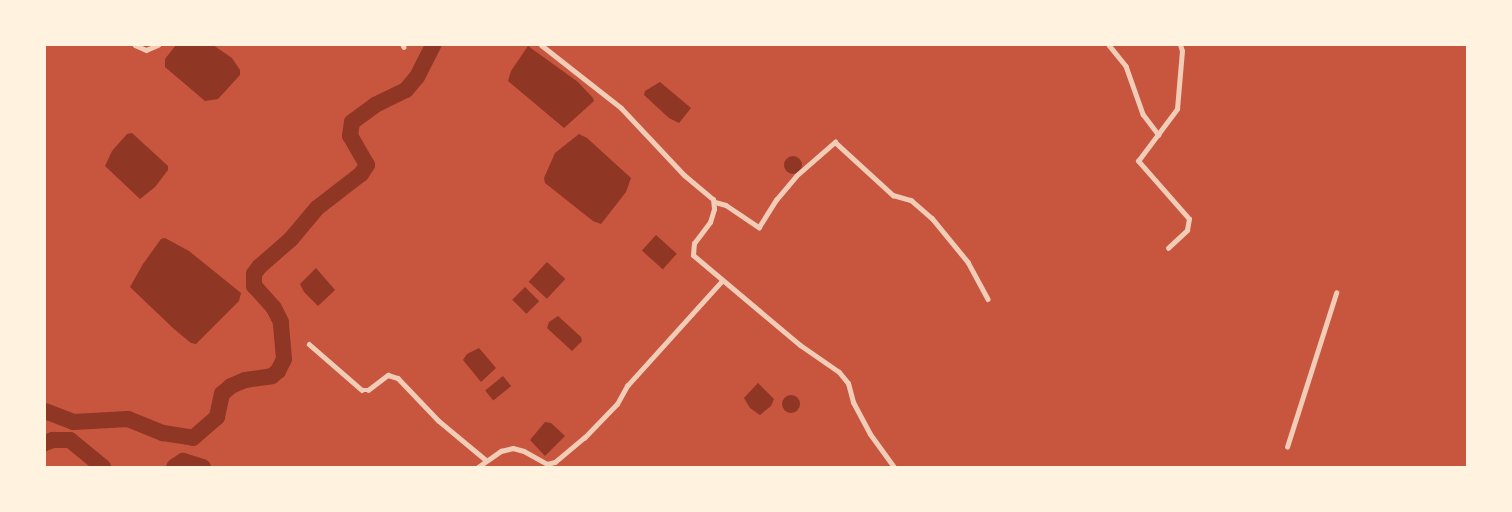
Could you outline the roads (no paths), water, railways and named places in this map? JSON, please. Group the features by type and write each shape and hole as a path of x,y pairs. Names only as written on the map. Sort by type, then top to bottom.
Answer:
{"street":[{"path":"135,45 146,50 158,45"},
{"path":"541,45 621,108 684,175 715,202 726,205 759,227 784,190 835,142 893,195 909,199 932,218 968,262 987,299"},
{"path":"1109,45 1126,66 1143,114 1159,135"},
{"path":"1168,248 1187,230 1190,223 1184,211 1139,164 1141,156 1170,121 1180,101 1180,45"},
{"path":"715,202 710,222 692,248 697,260 805,349 834,366 846,379 855,408 894,467"},
{"path":"478,467 501,451 513,448 524,450 548,464 555,462 584,438 617,404 627,386 722,281"},
{"path":"1287,447 1336,293"},
{"path":"309,344 362,390 368,390 388,375 398,378 440,421 486,460"}],"waterway":[{"path":"45,411 73,422 128,419 163,433 193,438 217,417 222,394 231,386 245,380 272,376 278,371 284,359 281,322 274,308 254,286 254,274 291,239 317,208 361,174 367,165 350,136 352,122 375,105 406,90 417,77 433,45"},
{"path":"45,443 53,440 70,440 103,467"},
{"path":"174,467 183,461 203,467"}]}
